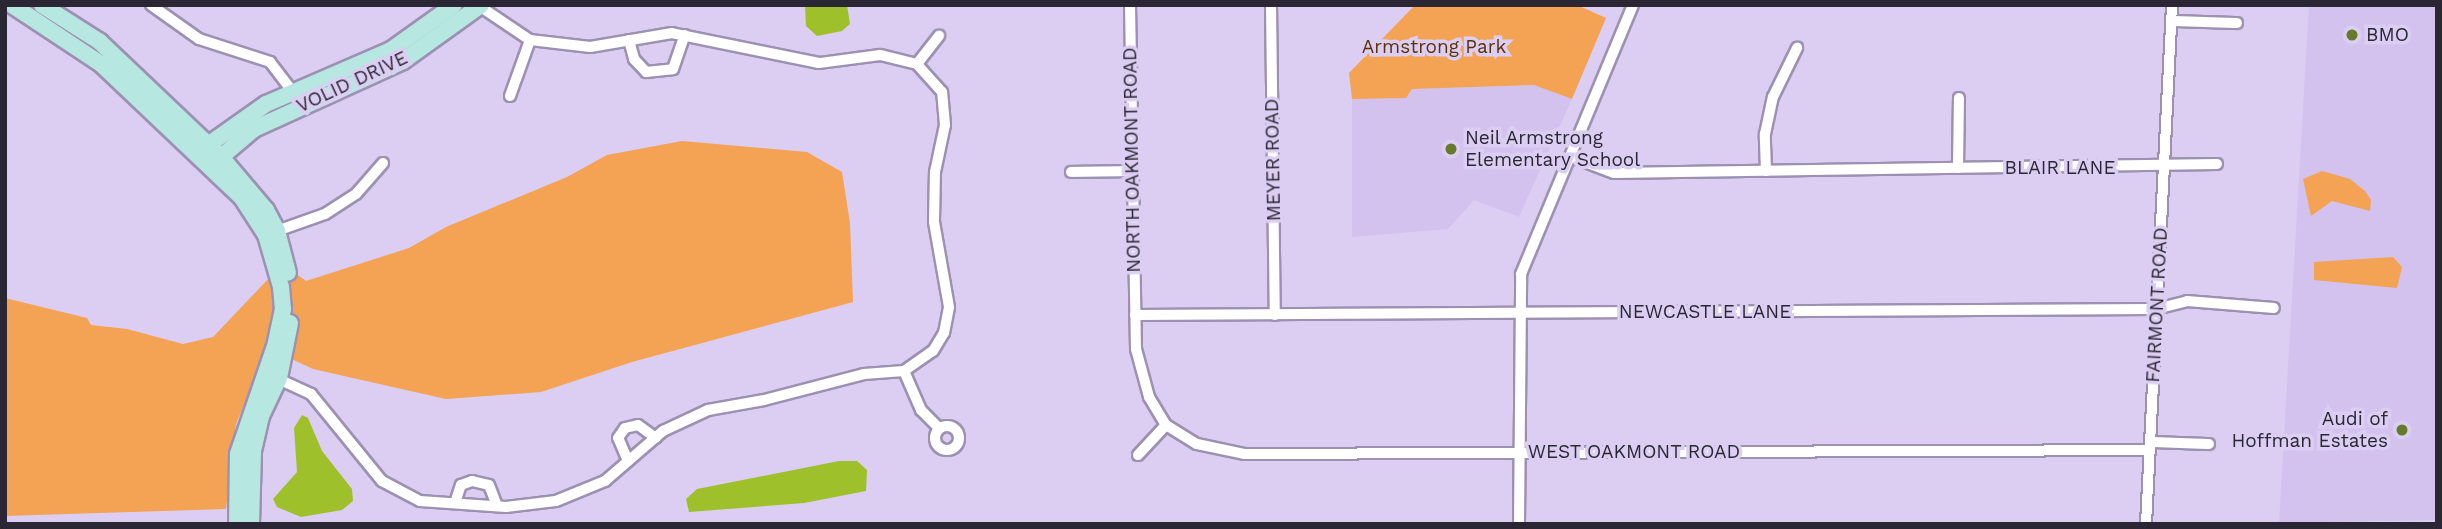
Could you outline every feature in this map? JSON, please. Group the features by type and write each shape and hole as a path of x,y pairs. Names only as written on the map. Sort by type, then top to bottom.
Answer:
{"street":[{"path":"12,5 101,64 242,198 271,233"},
{"path":"42,5 100,42 221,157 266,210 282,287 282,309 272,376 253,451 251,524"},
{"path":"151,5 199,39 270,62 299,100"},
{"name":"VOLID DRIVE","path":"221,157 254,129 299,100 391,50 454,5"},
{"name":"NORTH OAKMONT ROAD","path":"1130,5 1135,315 1139,368 1149,397 1166,425"},
{"name":"MEYER ROAD","path":"1271,5 1275,315"},
{"path":"1519,524 1518,313 1524,264 1572,157 1633,5"},
{"name":"FAIRMONT ROAD","path":"2146,524 2172,5"},
{"path":"272,376 311,394 350,447 382,481 421,501 497,506 556,501 605,481 656,438 708,410 764,401 864,374 904,371 933,351 944,333 949,307 934,222 935,172 945,125 942,92 916,64 880,55 818,63 685,35 590,47 530,40 480,6"},
{"name":"VOLID DRIVE","path":"208,145 266,104 299,100 403,61 480,6"},
{"path":"2172,21 2237,23"},
{"path":"629,40 634,58 646,72 673,69 685,35"},
{"path":"916,64 940,36"},
{"path":"510,96 530,40"},
{"path":"1766,171 1765,134 1773,97 1797,48"},
{"path":"1958,168 1959,98"},
{"name":"BLAIR LANE","path":"1572,157 1614,173 2163,167"},
{"path":"271,233 335,207 356,194 383,163"},
{"path":"2163,167 2217,163"},
{"path":"1071,172 1132,171"},
{"name":"NEWCASTLE LANE","path":"1135,315 2156,309 2187,301 2274,308"},
{"path":"904,371 921,410 939,428"},
{"path":"237,524 238,454 272,376"},
{"path":"628,461 618,438 625,428 638,425 656,438"},
{"path":"1138,455 1166,425"},
{"name":"WEST OAKMONT ROAD","path":"1166,425 1197,444 1244,454 2150,446"},
{"path":"2150,446 2209,444"},
{"path":"455,503 461,485 472,481 489,485 497,506"}],"shaded area":[{"path":"805,5 847,5 850,24 842,31 817,36 806,26"},
{"path":"2309,5 2437,5 2437,520 2279,523"},
{"name":"Neil Armstrong Elementary School","path":"1535,85 1572,99 1519,217 1474,200 1448,229 1352,237 1352,99 1406,98 1412,89"},
{"path":"302,415 308,418 322,451 352,489 353,501 342,510 301,517 277,507 273,499 297,472 294,428"},
{"path":"839,461 857,461 867,470 866,491 804,503 689,512 686,499 697,489"}],"green space":[{"name":"Armstrong Park","path":"1415,5 1577,5 1606,18 1572,99 1534,85 1412,89 1406,98 1352,99 1349,73"},
{"path":"682,141 807,152 842,172 850,223 853,302 632,362 541,392 446,399 313,369 268,348 236,424 226,509 5,516 5,298 87,318 91,325 127,329 183,344 213,337 272,275 295,273 306,281 409,248 446,227 567,177 607,155"},
{"path":"2322,171 2350,179 2365,191 2371,200 2370,211 2332,201 2311,216 2303,179"},
{"path":"2393,257 2402,267 2397,288 2314,280 2314,262"}],"place":[{"name":"BMO","path":"2352,35"},
{"name":"Neil Armstrong Elementary School","path":"1451,149"},
{"name":"Audi of Hoffman Estates","path":"2402,430"}]}
